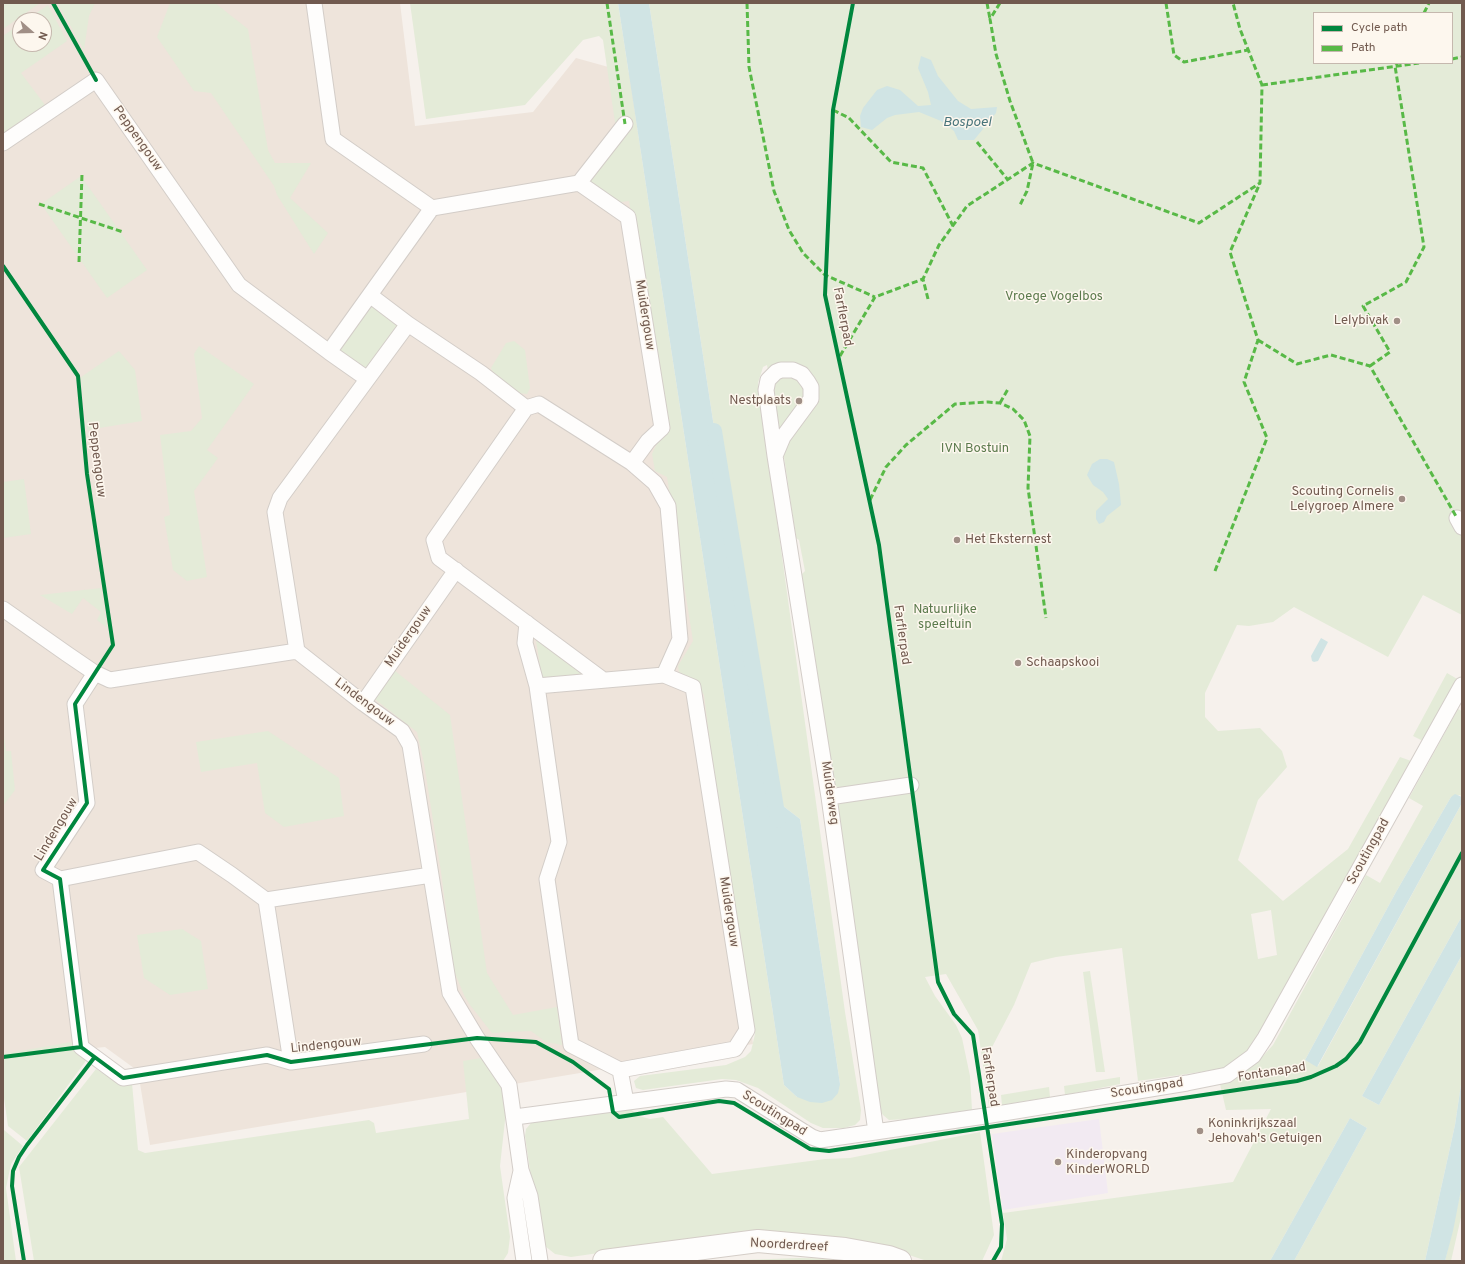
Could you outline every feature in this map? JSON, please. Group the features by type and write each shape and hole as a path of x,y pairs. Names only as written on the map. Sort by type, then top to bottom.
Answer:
{"main road":[{"name":"Noorderdreef","path":"604,1261 758,1241 845,1249 889,1257 900,1261"}],"street":[{"path":"314,3 332,139 432,208 579,183 625,124"},
{"name":"Peppengouw","path":"3,143 96,80 240,285 329,352"},
{"name":"Muidergouw","path":"579,183 628,218 662,428 648,442 632,463"},
{"path":"366,378 329,352 371,296 432,208"},
{"path":"371,296 408,324 481,373 526,408"},
{"path":"3,609 95,673 110,680 297,651 275,512 280,498 366,378 408,324"},
{"path":"781,370 793,370 802,374 808,382 811,399 783,438 776,456 766,390 768,380 776,372 781,370"},
{"path":"602,679 439,558 434,540 526,408 539,404 632,463 655,483 668,506 680,639 664,675"},
{"name":"Muiderweg","path":"776,456 829,797 876,1132"},
{"name":"Muidergouw","path":"363,703 456,570"},
{"path":"515,1117 626,1102 620,1070 571,1045 548,879 559,842 537,686 525,643 527,623"},
{"name":"Lindengouw","path":"297,651 363,703 402,731 410,745 450,992 477,1038 509,1085 515,1117 521,1170 530,1196 540,1261"},
{"name":"Lindengouw","path":"95,673 75,704 88,803 43,870 60,879 80,1047 123,1078 267,1055 291,1062 424,1044"},
{"name":"Muidergouw","path":"537,686 602,679 664,675 693,687 747,1030 734,1049 620,1070"},
{"name":"Scoutingpad","path":"626,1102 726,1089 736,1090 812,1137 820,1140 1187,1083 1227,1075 1253,1056 1265,1038 1462,685"},
{"path":"829,797 911,785"},
{"path":"60,879 198,852 266,900 431,875"},
{"name":"Lindengouw","path":"266,900 291,1062"},
{"name":"Lindengouw","path":"521,1170 515,1198 524,1261"}],"shaded area":[{"path":"3,3 400,3 415,126 533,112 576,58 630,73 753,1044 150,1145 138,1071 105,1047 3,1057"},
{"path":"1099,1119 1108,1193 1003,1210 992,1134"}],"green space":[{"path":"3,3 40,3 27,12 12,12 12,23 3,29"},
{"path":"95,3 89,16 84,50 58,4"},
{"path":"170,3 215,3 248,29 268,150 275,163 311,163 290,198 328,233 314,254 277,195 274,186 211,93 194,91 157,37"},
{"name":"Vroege Vogelbos","path":"410,3 618,3 784,1085 797,1097 840,1084 800,819 774,799 763,747 649,3 1462,3 1462,615 1423,595 1388,657 1294,607 1273,622 1249,626 1237,625 1205,693 1205,717 1218,731 1260,728 1282,751 1287,767 1258,800 1238,860 1283,901 1348,849 1400,757 1414,762 1250,1053 1221,1069 1138,1081 1122,948 1056,957 1031,963 1014,1005 990,1051 998,1107 989,1107 978,1030 946,974 925,977 935,996 956,1025 962,1038 970,1076 972,1110 923,1118 889,1120 883,1115 878,1107 812,653 802,574 805,571 799,540 796,538 784,457 767,365 763,367 758,383 845,1012 861,1110 860,1120 855,1125 844,1128 823,1128 811,1123 758,1088 736,1080 722,1079 643,1090 636,1088 634,1081 640,1076 726,1065 745,1057 751,1051 755,1034 710,744 704,695 696,682 679,672 678,666 693,641 667,477 655,471 652,454 663,431 629,201 620,202 587,181 618,143 603,40 599,36 583,40 525,105 426,119","holes":["1271,910 1277,955 1258,959 1251,914"]},
{"path":"48,5 52,12 38,12"},
{"path":"52,13 67,41 52,51"},
{"path":"12,30 12,52 51,52 21,73 45,105 3,135 3,36"},
{"path":"81,176 147,270 107,298 41,204"},
{"path":"371,305 400,325 365,371 337,351"},
{"path":"514,341 525,350 530,388 527,394 519,393 496,378 491,368 506,343"},
{"path":"199,346 254,384 207,450 218,458 194,491 207,577 187,581 173,570 164,517 170,515 160,435 191,431 202,418 194,354"},
{"path":"119,351 135,370 142,421 87,430 81,377"},
{"path":"24,479 31,534 3,538 3,482"},
{"path":"101,588 107,628 97,620 101,612 83,598 72,614 40,595"},
{"path":"536,640 553,650 584,675 542,679"},
{"path":"394,670 450,715 487,973 513,1015 557,1007 562,1045 546,1042 531,1031 492,1033 464,995 454,971 441,872 424,763 417,732 376,700 375,695"},
{"path":"1447,673 1459,680 1425,742 1413,736"},
{"path":"1458,709 1462,711 1462,797 1460,795 1451,797 1396,892 1305,1060 1318,1066 1462,803 1462,916 1362,1096 1379,1105 1462,955 1462,1078 1455,1125 1425,1261 1294,1261 1367,1128 1350,1118 1270,1261 1001,1261 1007,1239 1003,1213 1233,1182 1271,1109 1226,1110 1220,1084 1240,1075 1263,1056 1273,1045 1366,875 1380,883 1423,806 1409,798"},
{"path":"3,729 6,751 11,751 15,790 3,806"},
{"path":"268,731 339,778 344,816 284,827 265,813 257,763 201,772 196,742"},
{"path":"182,929 201,941 208,989 170,995 144,978 137,935"},
{"path":"1090,971 1105,1072 1096,1072 1083,972"},
{"path":"71,1042 78,1053 86,1058 85,1062 27,1141 8,1126 3,1091 3,1054"},
{"path":"487,1057 497,1069 507,1102 500,1166 510,1237 508,1253 503,1261 34,1261 19,1167 96,1069 119,1083 132,1083 138,1150 145,1153 369,1120 374,1123 376,1133 469,1119 463,1061"},
{"path":"1120,1077 1120,1084 1065,1095 1064,1086"},
{"path":"1049,1087 1050,1097 1002,1105 1001,1095"},
{"path":"628,1107 639,1116 650,1119 663,1117 712,1174 825,1159 850,1158 980,1132 994,1235 982,1261 927,1261 891,1249 647,1246 571,1257 555,1254 545,1246 539,1233 525,1136 526,1129 531,1123 537,1120"},
{"path":"3,1126 4,1130 23,1146 11,1164 6,1188 16,1261 4,1261 3,1255"},
{"path":"1462,1185 1462,1213 1451,1261 1445,1261"},
{"path":"799,1258 856,1259 864,1261 714,1261"}],"water":[{"path":"618,3 649,3 763,747 774,799 800,819 840,1084 838,1093 832,1100 822,1103 810,1102 797,1097 784,1085"},
{"name":"Bospoel","path":"921,56 931,60 938,76 958,101 971,109 997,107 996,113 974,140 958,140 954,131 941,121 919,112 895,115 887,118 872,130 861,127 860,116 863,108 877,90 887,86 900,90 918,106 931,105 928,92 918,68"},
{"path":"1100,459 1107,459 1114,462 1119,484 1121,505 1107,516 1104,522 1099,524 1096,519 1096,511 1108,499 1103,492 1093,485 1087,475 1092,464"},
{"path":"1321,638 1328,642 1318,661 1314,662 1312,661 1311,656"},
{"path":"1455,794 1462,797 1462,803 1317,1067 1305,1060 1396,892 1451,797"},
{"path":"1462,916 1462,955 1379,1105 1362,1096"},
{"path":"1462,1078 1462,1185 1453,1231 1445,1261 1425,1261 1455,1125"},
{"path":"1350,1118 1367,1128 1294,1261 1270,1261"}],"waterway":[{"path":"714,431 778,820"}],"marked path":[{"path":"607,3 625,124"},
{"path":"747,3 749,67 774,191 789,230 803,253 825,275 875,297"},
{"path":"987,3 990,19"},
{"path":"1000,3 990,19 996,54 1010,101 1033,163 1027,191 1020,205"},
{"path":"1166,3 1174,55 1184,62 1248,50"},
{"path":"928,299 923,279 939,245 967,206 1033,163 1199,223 1260,183 1262,85 1240,29 1233,3"},
{"path":"1424,12 1429,3"},
{"path":"1453,59 1462,57"},
{"path":"1370,366 1390,352 1363,306 1406,282 1424,247 1395,66 1396,64"},
{"path":"1262,85 1412,64"},
{"path":"833,110 849,118 891,162 923,168 953,226"},
{"path":"977,142 1008,180"},
{"path":"79,262 82,174"},
{"path":"1215,571 1267,438 1244,382 1258,340 1230,252 1260,183"},
{"path":"39,204 123,232"},
{"path":"840,356 875,297 923,279"},
{"path":"1258,340 1297,364 1331,355 1370,366 1457,518"},
{"path":"1000,403 1008,389"},
{"path":"870,500 886,467 906,445 955,404 988,402 1000,403 1013,409 1024,420 1030,436 1028,488 1046,618"}],"cycle path":[{"path":"53,3 96,80"},
{"name":"Farflerpad","path":"853,3 833,110 825,295 879,545 938,982 954,1014 973,1035 1002,1224 1001,1247 993,1261"},
{"name":"Fontanapad","path":"3,266 78,376 87,474 113,645 75,704 87,803 43,870 60,879 81,1047 123,1078 267,1055 291,1062 477,1038 536,1042 573,1062 609,1089 613,1112 619,1117 719,1101 734,1103 810,1149 829,1151 1297,1081 1311,1077 1336,1066 1346,1059 1360,1042 1462,853"},
{"path":"3,1057 81,1047"},
{"path":"24,1261 12,1186 13,1171 19,1157 27,1145 94,1058"}],"place":[{"name":"Lelybivak","path":"1397,321"},
{"name":"Nestplaats","path":"799,401"},
{"name":"Scouting Cornelis Lelygroep Almere","path":"1402,499"},
{"name":"Het Eksternest","path":"957,540"},
{"name":"Schaapskooi","path":"1018,663"},
{"name":"Koninkrijkszaal Jehovah's Getuigen","path":"1200,1131"},
{"name":"Kinderopvang KinderWORLD","path":"1058,1162"}],"park label":[{"name":"IVN Bostuin","path":"975,449"},
{"name":"Natuurlijke speeltuin","path":"945,618"}]}
